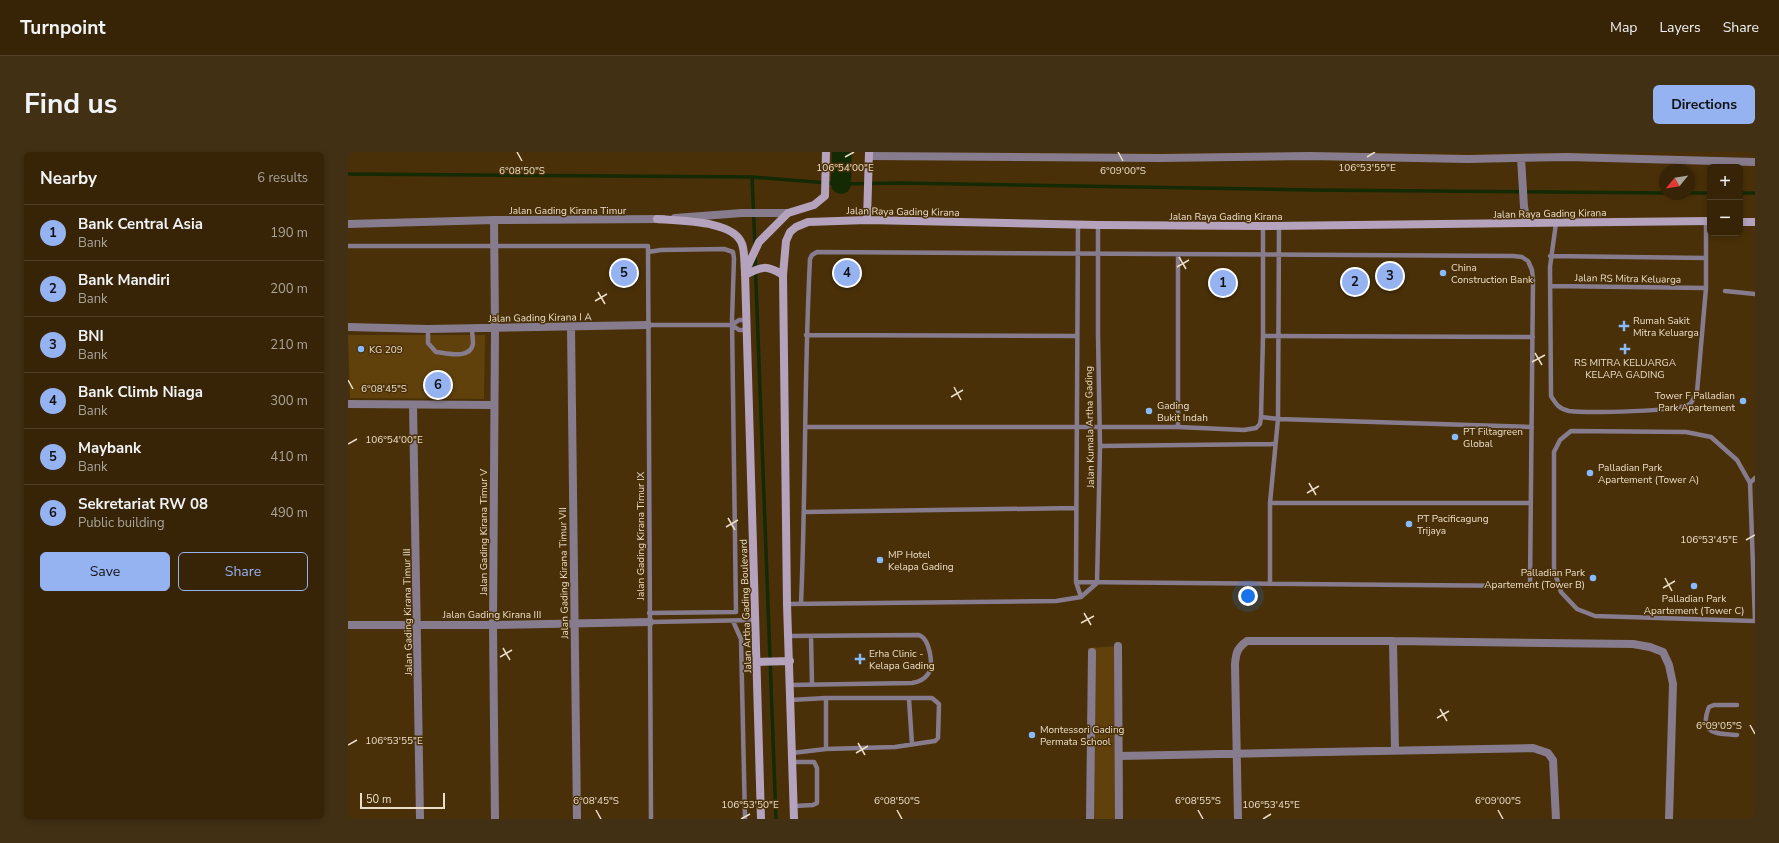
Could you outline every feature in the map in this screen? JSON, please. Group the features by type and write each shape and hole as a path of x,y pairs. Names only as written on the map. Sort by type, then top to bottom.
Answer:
{"main road":[{"path":"747,273 759,242 788,213 814,205 826,194 826,155"},
{"path":"867,220 869,156"},
{"name":"Jalan Artha Gading Boulevard","path":"657,219 719,226 730,230 739,238 742,244 747,273 747,330 755,620 760,662 761,819"},
{"name":"Jalan Raya Gading Kirana","path":"781,274 786,241 790,232 796,227 808,222 867,220 1098,225 1279,226 1707,221"},
{"path":"1743,222 1755,222"},
{"path":"747,273 762,267 769,268 781,274 788,636 785,662 790,685 791,700 794,819"},
{"path":"760,662 785,662"}],"street":[{"path":"869,156 1468,155 1521,158 1567,154 1755,162"},
{"path":"1521,158 1524,206 1527,223"},
{"name":"Jalan Gading Kirana Timur","path":"348,224 494,220 657,219 742,213 788,213"},
{"name":"Jalan Gading Kirana Timur V","path":"494,220 493,245 495,328 493,405 493,625 495,819"},
{"name":"Jalan Gading Kirana I A","path":"348,327 428,329 648,325"},
{"name":"Jalan Gading Kirana Timur VII","path":"571,327 573,624 577,819"},
{"path":"348,404 493,405"},
{"name":"Jalan Gading Kirana Timur III","path":"413,405 418,624 420,819"},
{"name":"Jalan Gading Kirana III","path":"348,624 573,624 649,618"},
{"path":"1238,819 1235,664 1236,651 1240,646 1247,641 1393,641 1633,644 1650,647 1663,652 1669,665 1673,684 1669,819"},
{"path":"1393,641 1395,750"},
{"path":"1118,646 1119,819"},
{"path":"1090,819 1092,652"},
{"path":"1119,756 1533,748 1548,753 1553,760 1555,767 1556,819"}],"lane":[{"path":"1556,223 1550,256 1551,396 1558,407 1569,411 1679,408 1691,403 1697,392 1706,288 1707,236"},
{"path":"1078,224 1076,582 1081,597"},
{"name":"Jalan Kumala Artha Gading","path":"1097,583 1100,446 1098,225"},
{"path":"806,427 1099,426 1250,430 1260,424 1261,417 1263,226"},
{"path":"1270,583 1270,503 1278,419 1279,226"},
{"path":"348,246 493,245"},
{"name":"Jalan Gading Kirana Timur IX","path":"493,245 648,246 651,819"},
{"path":"648,252 661,250 724,249 733,252 732,324 736,612 649,618"},
{"path":"801,604 805,512 806,335 810,259 812,255 817,252 1077,252 1263,256 1522,257 1528,261 1532,270 1533,337 1530,586 1076,582"},
{"path":"1178,254 1178,427"},
{"name":"Jalan RS Mitra Keluarga","path":"1550,256 1706,258"},
{"name":"Jalan RS Mitra Keluarga","path":"1550,286 1706,288"},
{"path":"1725,291 1755,294"},
{"path":"732,324 739,320 747,320"},
{"path":"732,324 740,330 747,330"},
{"name":"Jalan Gading Kirana I A","path":"648,325 732,324"},
{"path":"428,329 428,343 436,352 460,355 467,352 473,344 472,328"},
{"path":"806,335 1077,336"},
{"path":"1263,336 1533,337"},
{"path":"1261,417 1278,419 1532,427"},
{"path":"1571,431 1686,432 1711,437 1737,460 1750,483 1755,621 1595,616 1577,609 1561,592 1554,570 1554,452 1560,440 1571,431"},
{"path":"1100,446 1276,444"},
{"path":"1750,483 1755,478"},
{"path":"1270,503 1530,503"},
{"path":"805,512 1076,508"},
{"path":"787,604 1056,601 1081,597 1097,583"},
{"name":"Jalan Gading Kirana III","path":"649,618 733,621 755,620"},
{"path":"733,621 741,639 745,819"},
{"path":"788,636 920,635 928,642 930,665 930,673 925,678 912,683 790,685"},
{"path":"811,636 812,685"},
{"path":"791,700 826,698 932,698 939,704 938,738 935,741 895,747 826,749 792,753"},
{"path":"826,698 826,749"},
{"path":"909,699 912,744"},
{"path":"1737,705 1714,704 1709,707 1707,712 1707,725 1710,731 1714,733 1737,735"},
{"path":"792,762 814,762 817,768 817,803 813,805 794,806"}],"shaded area":[{"path":"348,335 485,335 484,399 350,398"},
{"path":"1118,646 1119,819 1090,819 1088,648"}],"waterway":[{"path":"841,184 842,152"},
{"path":"348,174 752,177 841,184 901,183 1311,190 1659,193"},
{"path":"752,177 755,246"},
{"path":"1695,193 1707,193"},
{"path":"1743,193 1755,193"},
{"path":"755,256 776,819"}],"place":[{"name":"Maybank","path":"624,273"},
{"name":"Bank Climb Niaga","path":"847,273"},
{"name":"China Construction Bank","path":"1443,273"},
{"name":"BNI","path":"1390,276"},
{"name":"Bank Mandiri","path":"1355,282"},
{"name":"Bank Central Asia","path":"1223,283"},
{"name":"Rumah Sakit Mitra Keluarga","path":"1624,326"},
{"name":"KG 209","path":"361,349"},
{"name":"RS MITRA KELUARGA KELAPA GADING","path":"1625,349"},
{"name":"Sekretariat RW 08","path":"438,385"},
{"name":"Tower F Palladian Park Apartement","path":"1743,401"},
{"name":"Gading Bukit Indah","path":"1149,411"},
{"name":"PT Filtagreen Global","path":"1455,437"},
{"name":"Palladian Park Apartement (Tower A)","path":"1590,473"},
{"name":"PT Pacificagung Trijaya","path":"1409,524"},
{"name":"MP Hotel Kelapa Gading","path":"880,560"},
{"name":"Palladian Park Apartement (Tower B)","path":"1593,578"},
{"name":"Palladian Park Apartement (Tower C)","path":"1694,586"},
{"name":"Erha Clinic - Kelapa Gading","path":"860,659"},
{"name":"Montessori Gading Permata School","path":"1032,735"}]}
